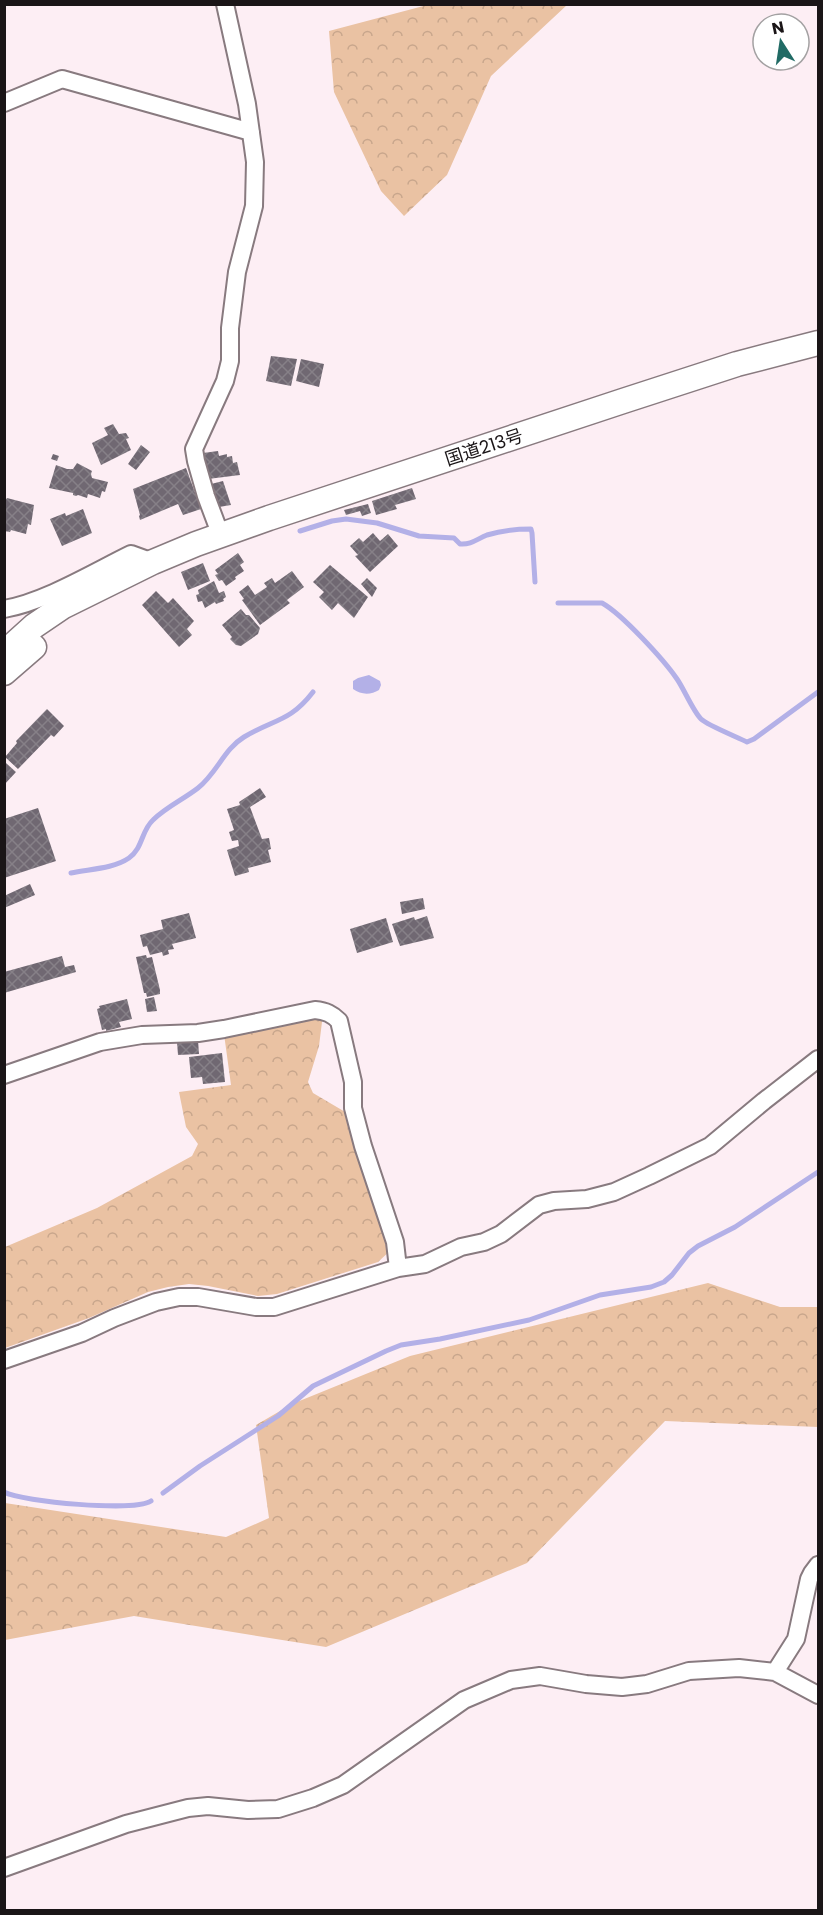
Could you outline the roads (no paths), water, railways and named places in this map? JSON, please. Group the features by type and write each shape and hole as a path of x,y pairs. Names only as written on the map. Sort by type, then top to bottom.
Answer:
{"highway":[{"name":"国道213号","path":"5,652 34,626 62,607 153,562 221,536 280,514 644,394 737,364 819,343"},
{"name":"国道213号","path":"4,673 78,612 153,562"},
{"path":"5,652 19,649 46,626 78,612"},
{"path":"4,635 34,626"}],"street":[{"path":"221,536 206,496 194,449 225,381 230,361 230,328 237,272 254,206 255,162 244,93 225,4"},
{"path":"4,103 62,79 251,132"},
{"path":"4,609 42,597 131,554 153,562"},
{"path":"4,1075 46,1062 84,1046 116,1039 142,1035 198,1033 315,1010 333,1015 339,1022 353,1082 353,1108 363,1146 395,1242 398,1268"},
{"path":"4,1360 82,1333 145,1306 179,1297 256,1307 274,1307 398,1268 425,1264 460,1248 484,1242 501,1234 539,1205 587,1199 614,1192 710,1146 819,1059"},
{"path":"775,1672 796,1639 809,1579 819,1565"},
{"path":"4,1868 126,1824 188,1808 208,1806 248,1810 278,1809 313,1798 343,1785 464,1700 511,1680 540,1676 586,1684 622,1687 646,1684 689,1671 739,1668 775,1672 819,1695"}],"water":[{"path":"369,675 380,681 379,690 366,694 353,689 353,681"}],"waterway":[{"path":"300,531 346,519 377,523 419,536 454,538 460,544 464,544 497,532 531,529 535,582"},
{"path":"558,603 602,603 631,627 663,661 704,722 747,742 818,692"},
{"path":"71,873 108,867 129,858 137,849 149,824 205,782 237,742 289,715 313,692"},
{"path":"163,1493 200,1466 278,1416 313,1386 386,1351 401,1345 529,1320 600,1295 651,1287 664,1282 698,1246 735,1227 818,1172"},
{"path":"4,1492 33,1499 102,1506 124,1506 151,1501"}]}
